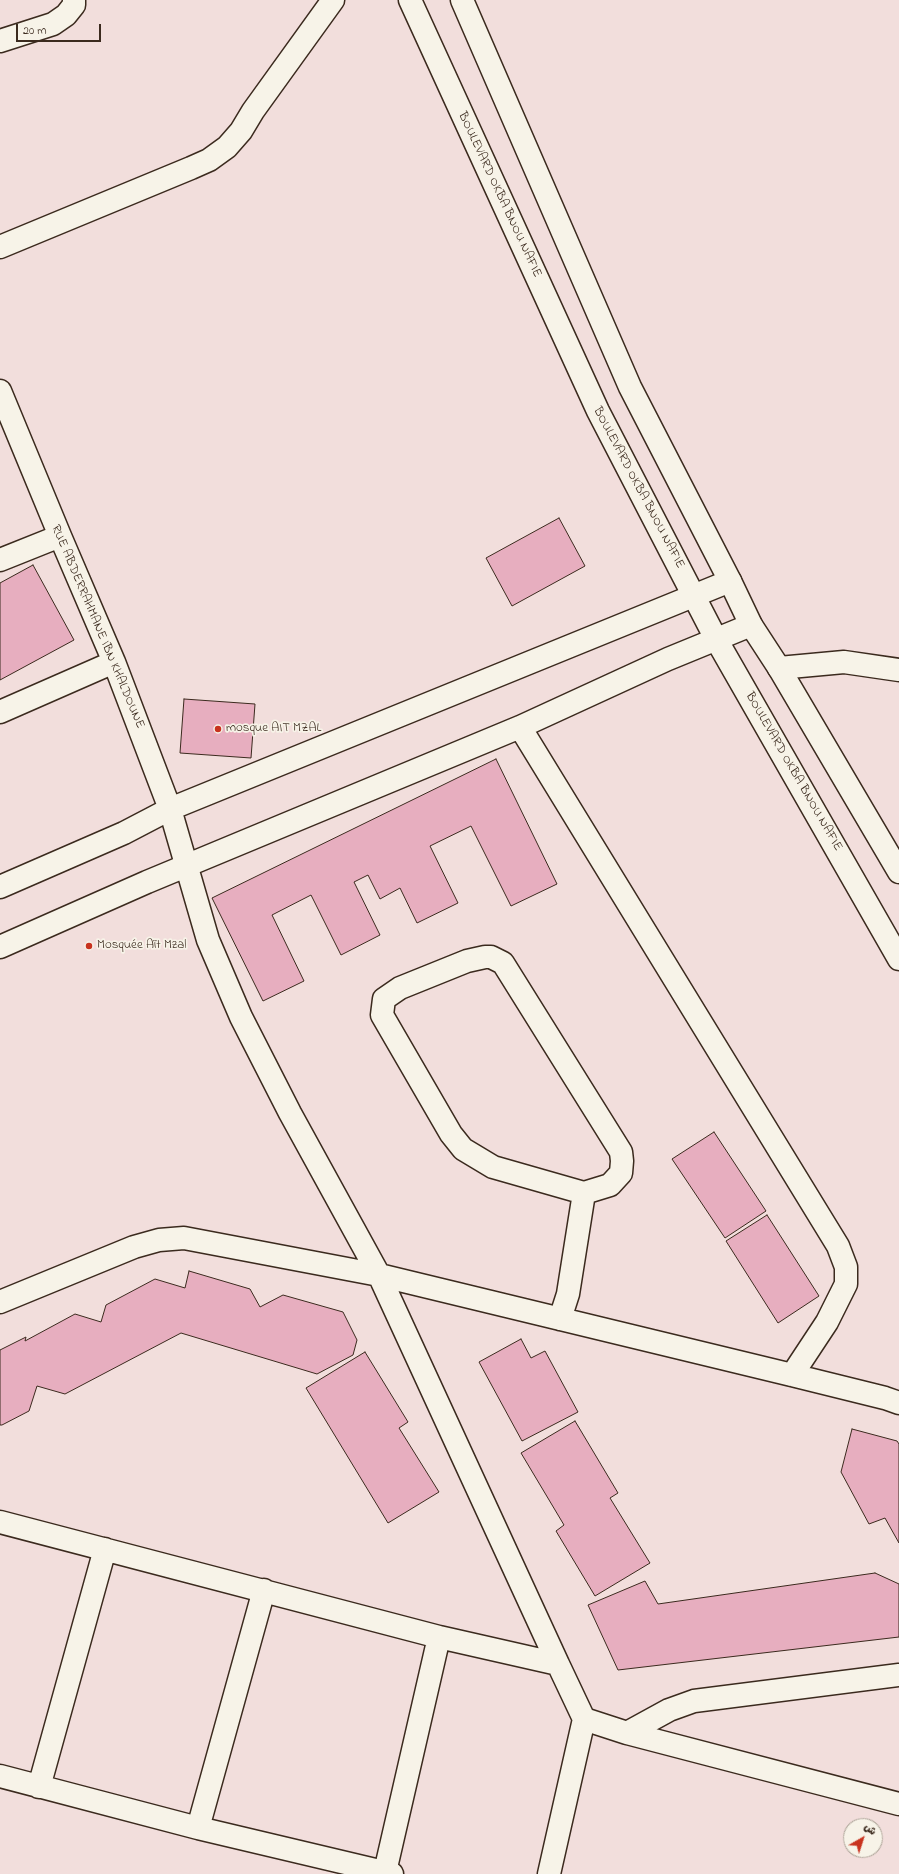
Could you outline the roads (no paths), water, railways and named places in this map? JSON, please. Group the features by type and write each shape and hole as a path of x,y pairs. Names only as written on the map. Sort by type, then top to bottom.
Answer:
{"street":[{"path":"0,41 53,24 66,15 74,5 74,0"},
{"path":"1,244 191,168 209,160 227,147 241,131 253,111 333,0"},
{"name":"BOULEVARD OKBA BNOU NAFIE","path":"410,0 598,411 716,639 899,959"},
{"path":"462,0 630,387 730,581 751,625 779,668 899,872"},
{"name":"RUE ABDERRAHMANE IBN KHALDOUNE","path":"0,390 114,662 170,810 208,940 241,1017 290,1113 379,1275 584,1719"},
{"path":"0,560 60,536"},
{"path":"0,887 124,833 170,810 730,581"},
{"path":"0,947 186,866 520,727 668,659 751,625"},
{"path":"0,712 114,662"},
{"path":"779,668 844,662 899,670"},
{"path":"520,727 838,1246 846,1267 846,1284 827,1322 792,1374"},
{"path":"491,957 503,964 621,1152 621,1173 615,1181 610,1185 584,1193 493,1167 463,1148 451,1134 382,1015 384,999 400,988 467,961 491,957"},
{"path":"560,1318 568,1294 584,1193"},
{"path":"0,1302 120,1252 170,1238 184,1238 379,1275 792,1374 899,1403"},
{"path":"0,1522 439,1637 558,1664"},
{"path":"39,1787 104,1549"},
{"path":"198,1828 264,1590"},
{"path":"0,1776 198,1828 388,1873 439,1637"},
{"path":"627,1732 669,1710 694,1701 899,1675"},
{"path":"549,1874 584,1719 627,1732 899,1804"}],"place":[{"name":"mosque AIT MZAL","path":"218,729"},
{"name":"Mosquée Aït Mzal","path":"89,946"}]}
